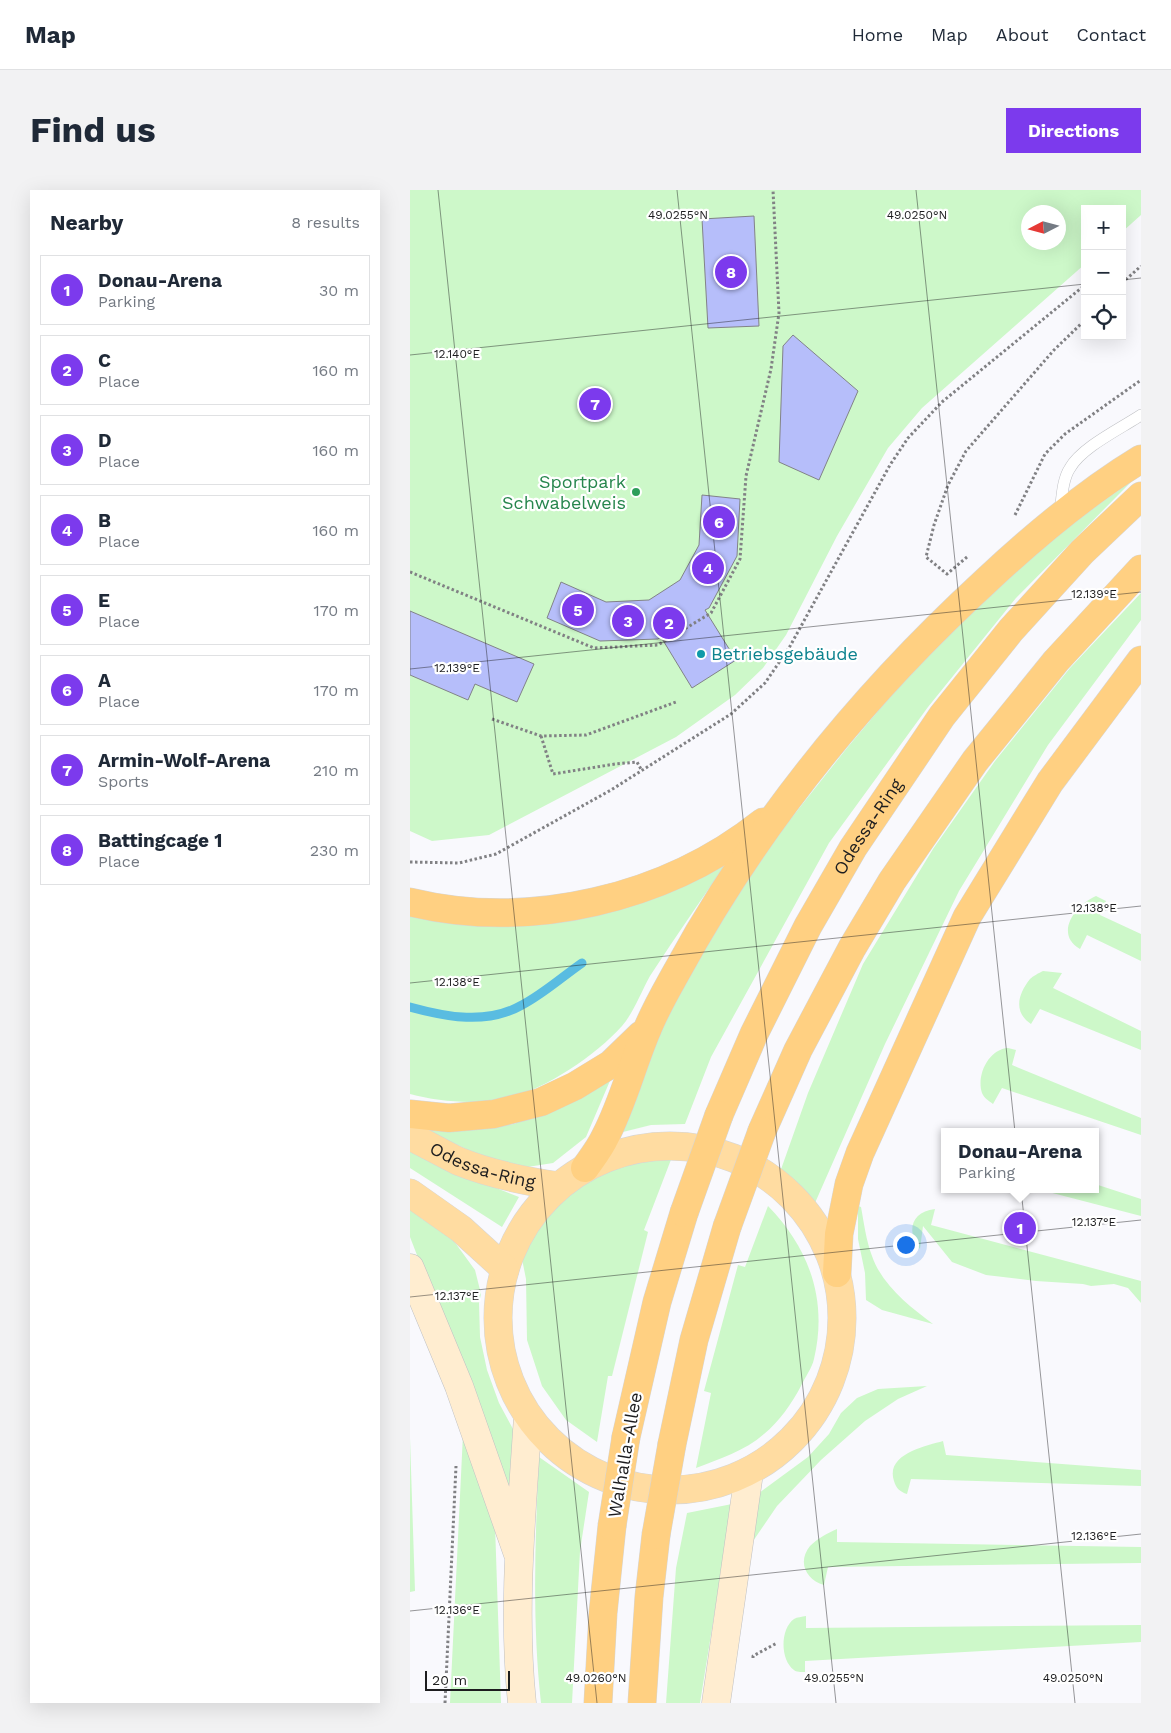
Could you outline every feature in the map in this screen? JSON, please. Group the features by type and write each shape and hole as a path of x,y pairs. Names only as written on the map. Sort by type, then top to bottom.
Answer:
{"highway":[{"path":"585,1168 606,1136 648,1029 676,973 708,918 781,807 851,721 926,639 1014,555 1060,516 1141,459"},
{"name":"Odessa-Ring","path":"684,1214 719,1116 754,1034 808,926 853,848 937,724 1011,630 1082,552 1141,496"},
{"path":"642,1703 649,1597 656,1536 672,1444 694,1340 727,1227 762,1131 798,1050 852,948 892,881 975,761 1056,661 1141,569"},
{"path":"837,1273 839,1234 849,1184 860,1153 967,917 1050,782 1141,660"},
{"path":"410,902 461,910 500,912 549,909 578,905 617,896 670,877 720,852 752,831 781,807"},
{"path":"410,1114 449,1118 494,1114 542,1102 575,1086 611,1064 648,1029"},
{"name":"Walhalla-Allee","path":"598,1703 603,1613 612,1526 626,1436 658,1302 684,1214"}],"main road":[{"name":"Odessa-Ring","path":"410,1136 457,1160 492,1173 529,1182 559,1186"},
{"path":"671,1145 716,1151 757,1168 792,1196 820,1231 837,1273 843,1308 838,1359 820,1405 790,1444 750,1473 702,1488 652,1491 604,1478 562,1453 528,1416 506,1370 498,1320 505,1269 517,1238 536,1210 559,1186 585,1168 627,1151 671,1145"},
{"path":"410,1193 461,1229 505,1269"},
{"path":"410,1268 459,1386 519,1558"},
{"path":"522,1703 518,1668 519,1558 528,1416"},
{"path":"716,1703 750,1473"}],"lane":[{"path":"1060,516 1062,495 1069,469 1073,464 1082,453 1141,415"}],"path":[{"path":"410,572 594,648 658,645 711,612 740,559 746,476 771,369 778,313 773,190"},
{"path":"1126,279 1141,266"},
{"path":"410,862 459,863 496,854 611,790 731,714 765,684 789,648 890,465 908,438 942,402 1081,288"},
{"path":"970,554 947,574 926,557 934,525 948,485 966,451 1054,350 1081,324"},
{"path":"492,718 541,736 586,735 676,702"},
{"path":"541,736 553,774 637,762 642,771"},
{"path":"445,1703 456,1457"},
{"path":"752,1665 753,1656 778,1643"}],"green space":[{"name":"Sportpark Schwabelweis","path":"410,190 1141,190 1141,215 1126,228 1126,205 1081,205 1081,268 922,408 888,448 837,536 786,635 763,668 735,695 676,737 489,835 432,841 410,831"},
{"path":"1132,481 1016,598 928,707 829,843 711,1057 685,1124 651,1125 619,1133 669,1012 707,940 745,880 789,821 894,692 960,624 1052,537"},
{"path":"1141,593 1141,620 1048,745 959,891 885,1044 811,1212 779,1175 808,1093 863,964 933,849 995,761 1070,668"},
{"path":"735,850 650,976 634,1008 622,1026 585,1059 554,1079 523,1094 508,1098 459,1102 410,1094 410,916 493,927 574,918"},
{"path":"1096,896 1106,901 1100,915 1141,934 1141,961 1087,935 1080,949 1072,943 1068,928 1070,920 1081,906"},
{"path":"1043,971 1062,973 1053,988 1141,1031 1141,1050 1040,1009 1031,1024 1022,1014 1019,1003 1020,997 1030,979"},
{"path":"1001,1049 1016,1050 1012,1065 1141,1118 1141,1135 1002,1088 993,1104 982,1093 981,1079 983,1071 995,1053"},
{"path":"615,1069 586,1137 553,1163 521,1168 479,1155 417,1126 473,1129 514,1124 570,1101"},
{"path":"410,1150 441,1166 519,1197 502,1227 410,1168"},
{"path":"672,1157 644,1230 648,1232 612,1376 608,1376 597,1442 566,1420 542,1386 527,1340 526,1279 521,1254 529,1233 550,1206 579,1181 611,1167 650,1158"},
{"path":"1099,1185 1141,1199 1141,1216 1052,1193 1099,1193"},
{"path":"768,1206 794,1239 812,1276 818,1316 818,1337 814,1359 794,1399 770,1429 757,1440 740,1450 696,1468 711,1393 704,1391 738,1265 745,1267"},
{"path":"858,1206 861,1207 872,1256 882,1276 897,1294 933,1324 882,1310 866,1300 865,1273 858,1239"},
{"path":"410,1209 422,1219 448,1233 475,1270 481,1294 479,1303 480,1337 487,1370 499,1403 513,1429 513,1522 495,1457 410,1237"},
{"path":"935,1209 931,1225 1141,1281 1141,1303 1128,1288 1114,1284 1091,1286 986,1275 952,1262 923,1226 920,1249 913,1236 913,1223 921,1214"},
{"path":"927,1386 898,1399 865,1421 821,1460 777,1506 747,1550 759,1493 808,1457 829,1434 841,1413 857,1398 878,1389"},
{"path":"463,1434 495,1525 501,1703 450,1703"},
{"path":"410,1438 415,1591 410,1592"},
{"path":"943,1441 946,1455 1141,1470 1141,1486 911,1479 907,1494 902,1492 894,1481 893,1472 895,1464 909,1453"},
{"path":"539,1457 589,1492 580,1551 572,1703 541,1703 535,1611"},
{"path":"732,1504 700,1703 666,1703 676,1568 687,1513"},
{"path":"837,1529 837,1542 1141,1547 1141,1563 828,1567 824,1585 808,1575 805,1570 804,1558 813,1543"},
{"path":"806,1616 806,1628 1141,1625 1141,1642 805,1661 805,1672 799,1672 789,1665 786,1659 783,1645 784,1637 789,1624 794,1619"}],"building":[{"path":"754,216 759,326 708,328 702,219"},
{"path":"793,335 858,391 819,480 779,462 783,346"},
{"path":"702,495 740,499 737,556 709,608 705,610 736,660 692,688 661,637 658,639 600,641 547,618 561,582 606,602 649,600 680,580 699,545"},
{"path":"410,611 534,664 517,702 475,684 468,700 410,675"}],"waterway":[{"path":"410,1007 452,1016 481,1017 495,1015 530,1001 582,963"}],"place":[{"name":"Battingcage 1","path":"731,272"},
{"name":"Armin-Wolf-Arena","path":"595,404"},
{"name":"Sportpark Schwabelweis","path":"636,492"},
{"name":"A","path":"719,522"},
{"name":"B","path":"708,568"},
{"name":"E","path":"578,610"},
{"name":"D","path":"628,621"},
{"name":"C","path":"669,623"},
{"name":"Betriebsgebäude","path":"701,654"},
{"name":"Donau-Arena","path":"1020,1228"}]}
